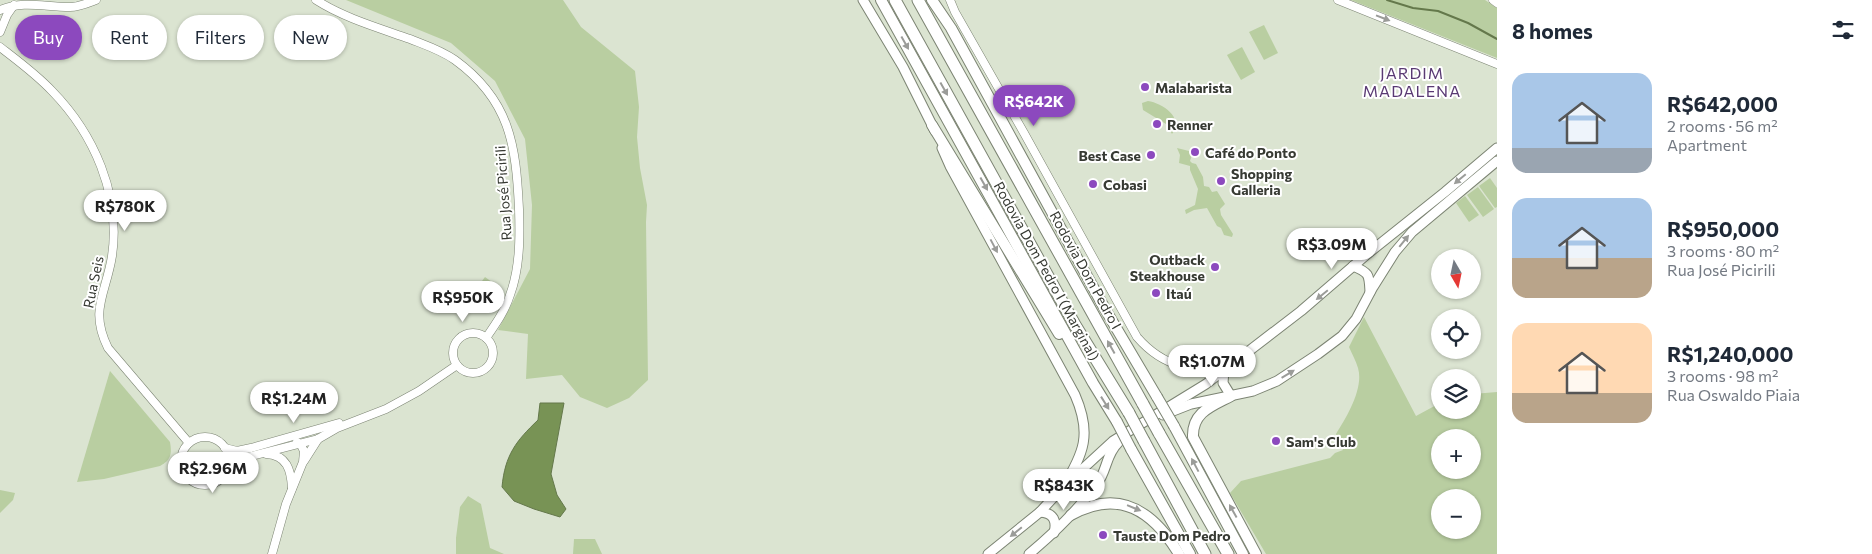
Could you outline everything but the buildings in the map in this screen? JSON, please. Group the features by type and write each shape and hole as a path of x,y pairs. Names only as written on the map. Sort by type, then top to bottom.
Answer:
{"highway":[{"name":"Rodovia Dom Pedro I (Marginal)","path":"881,0 1190,554"},
{"path":"896,0 1066,308 1144,441 1205,554"},
{"name":"Rodovia Dom Pedro I","path":"918,0 1228,554"},
{"path":"932,0 950,28 1104,309 1174,426 1243,554"},
{"path":"940,0 950,28"},
{"path":"932,125 1072,356 1093,383"},
{"path":"1231,396 1203,410 1192,429 1192,437 1256,554"},
{"path":"1071,515 1085,507 1101,503 1118,503 1132,506 1160,527 1179,554"}],"main road":[{"path":"863,0 903,67 950,166 1082,410 1085,424 1083,450 1078,463 1063,487"},
{"path":"988,554 1040,512 1063,487 1121,435 1196,390 1224,370 1328,290 1353,266 1497,148"},
{"path":"1029,554 1054,533 1099,482 1111,451 1120,441 1175,409 1254,391 1277,381 1342,336 1356,319 1395,252 1412,232 1497,161"},
{"path":"1353,266 1370,276 1370,293"},
{"path":"1224,370 1223,383 1231,396"},
{"path":"1040,512 1051,515 1055,520 1054,533"}],"street":[{"path":"0,10 15,3 26,1 72,7 96,0"},
{"name":"Rua José Picirili","path":"316,0 334,11 434,48 454,59 480,81 501,114 509,131 515,154 519,254 510,296 498,321 486,338"},
{"path":"950,0 1137,337 1156,355 1167,362 1190,368 1215,367 1239,358"},
{"path":"1338,0 1497,64"},
{"path":"1493,0 1497,3"},
{"path":"0,32 7,15 15,3"},
{"name":"Rua Seis","path":"0,46 40,79 61,100 77,120 96,153 109,190 114,224 112,257 98,306 102,335 108,348 189,443"},
{"path":"472,333 482,335 490,343 492,356 490,364 486,368 472,372 465,371 456,365 453,349 460,338 472,333"},
{"path":"362,418 237,451 225,448 219,442 210,438 196,438 189,443 182,455 181,464 184,473 191,480 199,484 217,481 236,462 318,439 337,428 386,409 419,391 456,365"},
{"path":"272,554 280,519 303,462 318,439"},
{"path":"276,441 287,440 301,444"},
{"path":"301,444 304,451 303,462"},
{"path":"225,448 228,462 226,471"},
{"path":"259,455 273,454 285,462 290,470 292,490"}],"shaded area":[{"path":"346,0 563,0 581,27 635,71 639,107 637,137 640,168 647,205 648,380 629,398 607,408 580,397 562,375 526,379 528,334 498,330 530,269 532,205 525,139 495,81 451,43"},
{"path":"1351,0 1485,0 1497,8 1497,58"},
{"path":"1264,25 1278,53 1264,60 1249,32"},
{"path":"1242,47 1255,72 1241,80 1227,55"},
{"path":"1148,101 1165,108 1174,117 1176,122 1172,134 1166,124 1143,110 1142,103"},
{"path":"1177,148 1189,151 1192,155 1190,161 1196,164 1203,177 1204,186 1209,187 1212,192 1217,191 1225,204 1220,209 1221,215 1233,234 1232,237 1224,235 1207,208 1194,210 1186,214 1185,210 1195,205 1198,189 1190,166 1179,163 1180,155"},
{"path":"1490,178 1497,188 1497,207 1495,208 1479,186"},
{"path":"1478,187 1494,209 1483,217 1467,195"},
{"path":"1465,196 1479,215 1469,222 1456,203"},
{"path":"485,277 496,285 480,308 468,300"},
{"path":"441,281 460,292 455,302 435,290"},
{"path":"1364,317 1416,416 1431,408 1431,419 1481,419 1481,393 1497,392 1497,554 1266,554 1230,493 1241,481 1330,458 1335,453 1343,450 1336,434 1357,393 1359,376 1357,365 1349,347"},
{"path":"110,371 170,442 170,456 160,466 104,479 77,482"},
{"path":"540,403 564,403 551,474 557,495 566,509 560,517 514,501 502,487 509,457 518,442 538,420"},
{"path":"0,490 15,493 13,500 0,513"},
{"path":"468,496 481,504 490,548 504,554 456,554 460,507"},
{"path":"574,539 595,539 602,554 573,554"}],"waterway":[{"path":"1387,0 1413,8 1438,11 1468,23 1497,39"}],"place":[{"name":"Malabarista","path":"1145,87"},
{"name":"Renner","path":"1157,124"},
{"name":"Café do Ponto","path":"1195,152"},
{"name":"Best Case","path":"1151,155"},
{"name":"Shopping Galleria","path":"1221,181"},
{"name":"Cobasi","path":"1093,184"},
{"name":"Outback Steakhouse","path":"1215,267"},
{"name":"Itaú","path":"1156,293"},
{"name":"Sam's Club","path":"1276,441"},
{"name":"Tauste Dom Pedro","path":"1103,535"}],"district":[{"name":"JARDIM MADALENA","path":"1412,81"}]}
